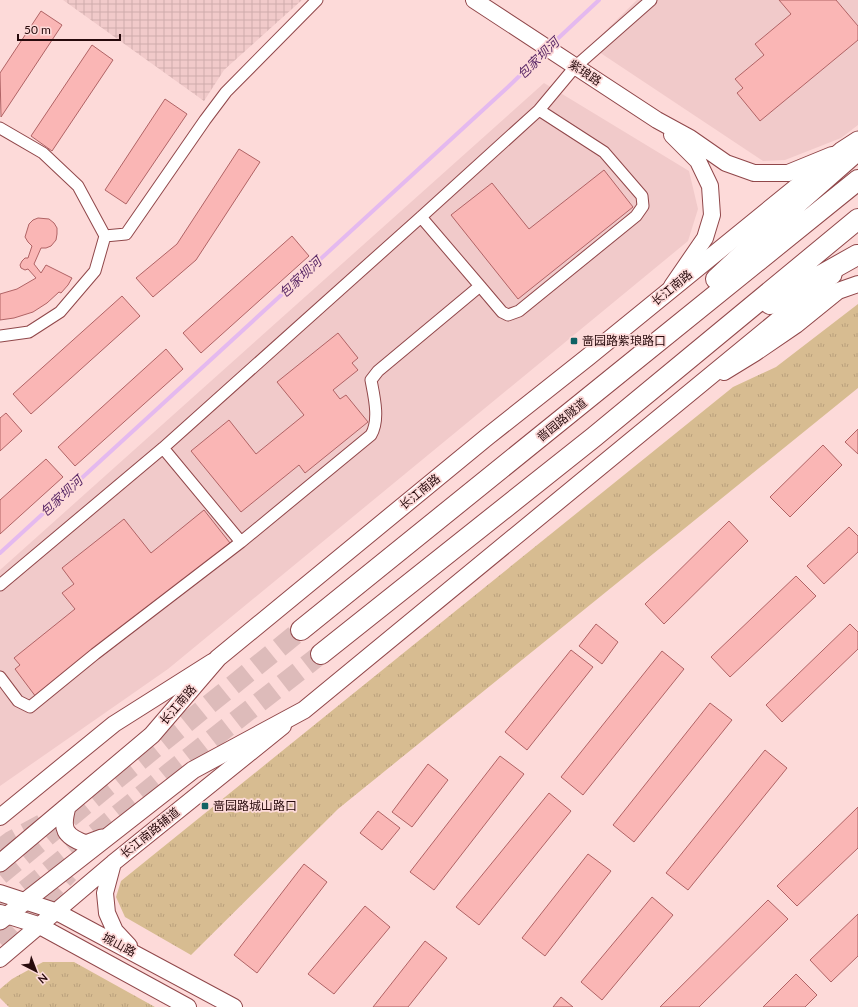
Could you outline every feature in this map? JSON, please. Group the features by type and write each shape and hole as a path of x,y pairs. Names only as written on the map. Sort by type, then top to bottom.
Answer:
{"highway":[{"path":"413,540 504,452 707,287 801,200 850,150"},
{"name":"啬园路隧道","path":"301,630 858,180"},
{"path":"321,654 594,437 858,219"},
{"path":"594,437 771,303 858,255"}],"main road":[{"name":"长江南路","path":"0,863 152,735 218,658 668,291 850,150 858,140"},
{"path":"2,917 25,902 193,770 304,710 858,255"},
{"path":"67,807 64,819 65,829 73,840 86,844 113,833"}],"street":[{"path":"105,236 126,234 160,188 205,120 226,92 318,0"},
{"name":"紫琅路","path":"474,0 657,120"},
{"path":"0,585 163,448 539,110 575,67 651,0"},
{"path":"421,216 502,312 508,316 519,311 636,216 643,206 642,196 604,152 539,110"},
{"path":"657,120 690,138 726,162 754,173 788,173 850,150"},
{"path":"657,120 698,161 710,186 712,214 705,238 668,291"},
{"path":"0,128 42,153 78,186 105,236 95,271 60,312 29,332 0,336"},
{"path":"696,389 772,341 838,291 858,284"},
{"path":"0,677 18,701 30,707 95,654 241,542 371,435 375,428 375,406 371,380 378,371 480,286"},
{"path":"163,448 241,542"},
{"path":"0,817 114,724 218,658"},
{"name":"长江南路辅道","path":"0,959 38,925 113,863 304,710"},
{"path":"113,863 105,893 107,913 115,931 140,957"},
{"name":"城山路","path":"0,893 55,911 234,1007"},
{"name":"城山路","path":"2,917 38,925 188,1007"}],"shaded area":[{"path":"63,0 302,0 224,70 204,101"},
{"path":"637,0 858,0 858,125 841,138 785,160 763,161 590,46"},
{"path":"544,83 689,171 698,209 688,241 168,669 0,786 0,570"}],"green space":[{"path":"858,304 858,388 338,809 191,955 125,917 116,897 121,881 733,387 776,367"},
{"path":"43,962 74,962 155,1007 9,1007 0,998 0,989 12,979"}],"building":[{"path":"779,0 836,0 858,26 858,40 760,121 737,93 743,88 735,79 764,55 755,44 791,14"},
{"path":"41,11 62,25 1,117 0,73"},
{"path":"92,45 113,60 52,151 31,136"},
{"path":"165,99 187,114 126,204 105,190"},
{"path":"239,149 260,162 196,260 153,297 136,278 177,244"},
{"path":"604,170 633,207 518,299 451,215 492,183 529,229"},
{"path":"38,218 49,219 54,223 57,228 57,234 56,240 51,246 41,248 34,264 41,273 46,265 72,278 61,293 59,292 47,303 33,312 14,318 0,320 0,294 17,289 36,278 28,269 25,270 21,268 20,265 25,258 28,258 32,246 25,237 29,224"},
{"path":"292,236 309,256 201,353 183,333"},
{"path":"122,296 140,316 31,414 13,394"},
{"path":"338,333 358,358 352,363 358,370 333,390 340,399 346,395 368,422 305,473 299,465 241,512 191,451 229,420 256,454 304,415 277,382"},
{"path":"166,349 183,369 75,466 58,447"},
{"path":"6,413 22,431 0,451 0,418"},
{"path":"858,429 858,454 845,442"},
{"path":"823,445 842,465 790,517 770,497"},
{"path":"46,459 63,477 0,534 0,500"},
{"path":"204,510 230,543 36,697 15,669 20,665 14,658 75,609 62,593 74,584 62,568 124,519 151,553"},
{"path":"729,521 748,541 664,624 645,604"},
{"path":"849,527 858,536 858,552 824,584 807,566"},
{"path":"796,576 816,596 730,677 711,657"},
{"path":"596,624 618,642 602,664 579,646"},
{"path":"850,624 858,632 858,649 782,722 766,705"},
{"path":"571,650 593,667 527,750 505,732"},
{"path":"662,651 684,669 583,795 561,777"},
{"path":"710,703 732,720 634,842 613,825"},
{"path":"765,750 787,768 688,890 666,873"},
{"path":"500,756 524,774 434,890 410,872"},
{"path":"428,764 448,780 412,827 392,812"},
{"path":"549,793 571,811 479,925 456,907"},
{"path":"858,807 858,848 797,906 777,886"},
{"path":"378,811 400,828 382,850 360,833"},
{"path":"588,854 611,871 545,956 522,938"},
{"path":"304,864 327,882 257,973 234,955"},
{"path":"652,897 673,915 602,1000 581,982"},
{"path":"768,900 788,919 699,1007 660,1007"},
{"path":"365,906 390,927 334,994 308,974"},
{"path":"858,914 858,956 831,982 810,960"},
{"path":"425,941 447,958 408,1007 373,1007"},
{"path":"796,974 817,995 805,1007 763,1007"},
{"path":"561,997 573,1007 553,1007"}],"waterway":[{"name":"包家坝河","path":"551,45 599,0"},
{"name":"包家坝河","path":"0,553 508,87 545,51"}],"tunnel":[{"path":"0,875 301,630"},
{"path":"2,909 169,773 321,654"},
{"path":"0,849 11,841 42,824"},
{"path":"0,943 69,873"}],"place":[{"name":"啬园路紫琅路口","path":"574,341"},
{"name":"啬园路城山路口","path":"205,806"}]}
